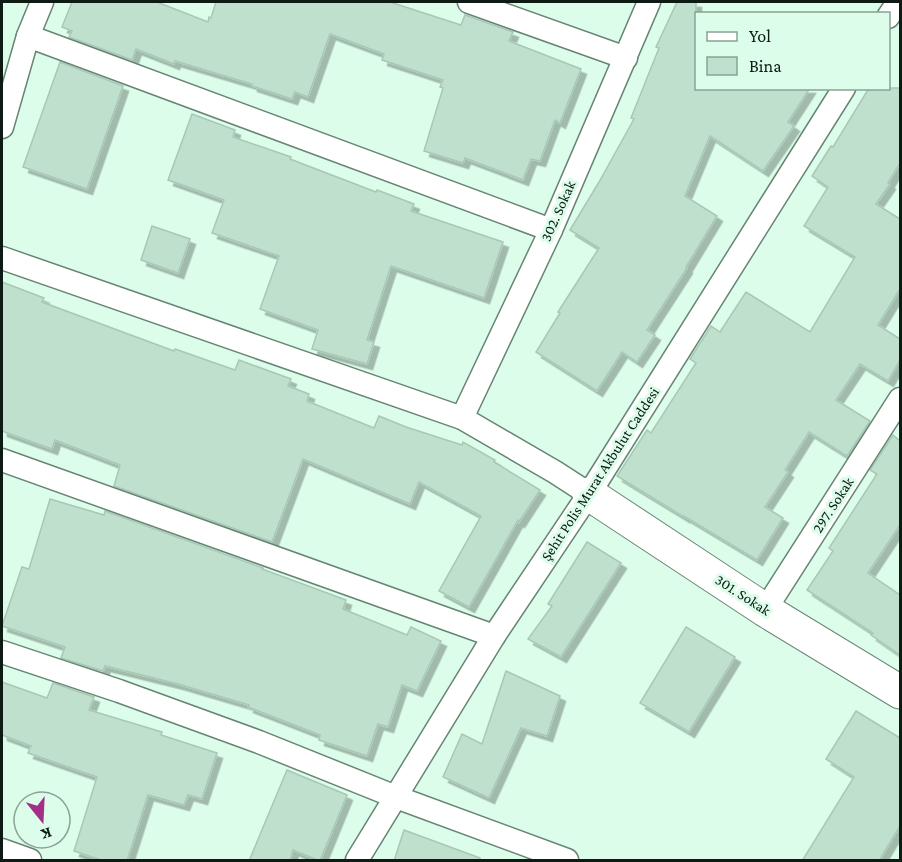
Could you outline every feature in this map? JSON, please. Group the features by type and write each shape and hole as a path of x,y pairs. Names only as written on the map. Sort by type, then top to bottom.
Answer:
{"street":[{"path":"2,127 28,36 42,2"},
{"path":"469,2 626,58"},
{"name":"302. Sokak","path":"462,418 550,230 649,2"},
{"path":"28,36 550,230"},
{"name":"Şehit Polis Murat Akbulut Caddesi","path":"357,861 494,636 589,494 843,90"},
{"path":"2,258 462,418 589,494"},
{"name":"297. Sokak","path":"765,610 900,399"},
{"path":"2,460 494,636"},
{"name":"301. Sokak","path":"589,494 765,610 900,692"},
{"path":"2,652 248,738 396,797 567,861"},
{"path":"2,849 30,861"}],"building":[{"path":"72,2 157,2 208,22 216,2 390,2 461,25 465,15 513,32 509,41 581,69 560,123 555,120 540,161 531,159 523,180 465,158 463,163 424,151 443,88 440,87 443,80 382,60 384,54 330,34 308,97 295,92 292,99 252,86 252,84 175,61 174,64 136,49 132,60 69,37 72,31 62,27"},
{"path":"677,2 696,2 695,90 809,90 788,122 794,126 763,171 710,136 685,196 717,216 647,330 655,335 637,362 622,352 597,391 536,352 560,313 558,312 599,248 570,230 634,119 631,118 659,48 656,47"},
{"path":"60,62 123,86 87,189 23,167"},
{"path":"900,88 900,163 888,183 890,184 876,204 900,219 900,289 878,325 900,339 900,360 888,381 860,364 836,400 870,421 847,456 809,432 785,470 788,472 765,507 783,518 757,560 617,476 647,430 651,433 696,363 690,359 711,326 720,332 746,292 810,332 855,257 804,226 828,187 812,176 831,146 833,147 868,90"},
{"path":"192,114 235,130 233,137 291,157 290,159 376,192 377,190 414,204 411,211 503,242 484,298 391,266 367,340 374,342 367,364 312,349 318,330 260,309 279,256 212,233 224,200 168,180"},
{"path":"152,226 190,239 178,273 141,260"},
{"path":"2,282 44,298 42,302 174,351 175,349 235,370 239,360 291,379 288,386 309,394 307,401 374,428 379,416 462,445 463,442 540,490 519,522 518,520 469,607 439,591 481,516 419,482 410,504 303,459 272,542 114,486 120,465 55,440 52,449 2,431"},
{"path":"893,435 899,440 900,438 900,525 868,573 900,595 900,655 871,635 873,633 807,590 833,551 829,548 877,474 870,470"},
{"path":"50,499 104,515 105,511 263,568 346,600 343,609 407,635 411,627 441,641 417,691 402,685 388,727 378,724 367,756 319,740 320,735 248,707 249,705 178,684 105,666 103,671 61,658 65,647 2,626 22,567 29,569"},
{"path":"587,542 621,563 561,657 528,639 552,606 548,604"},
{"path":"686,627 735,657 689,732 640,703"},
{"path":"506,671 560,696 547,736 521,728 489,798 443,777 462,734 482,744"},
{"path":"2,682 47,698 53,683 94,697 89,710 162,732 161,735 217,753 202,799 188,795 184,805 148,795 127,861 104,861 74,851 97,777 28,753 31,746 2,735"},
{"path":"856,711 900,738 900,826 879,861 802,861 854,777 826,759"},
{"path":"287,770 347,795 320,861 293,850 290,861 249,861"},
{"path":"404,830 480,858 479,861 394,861"}]}
